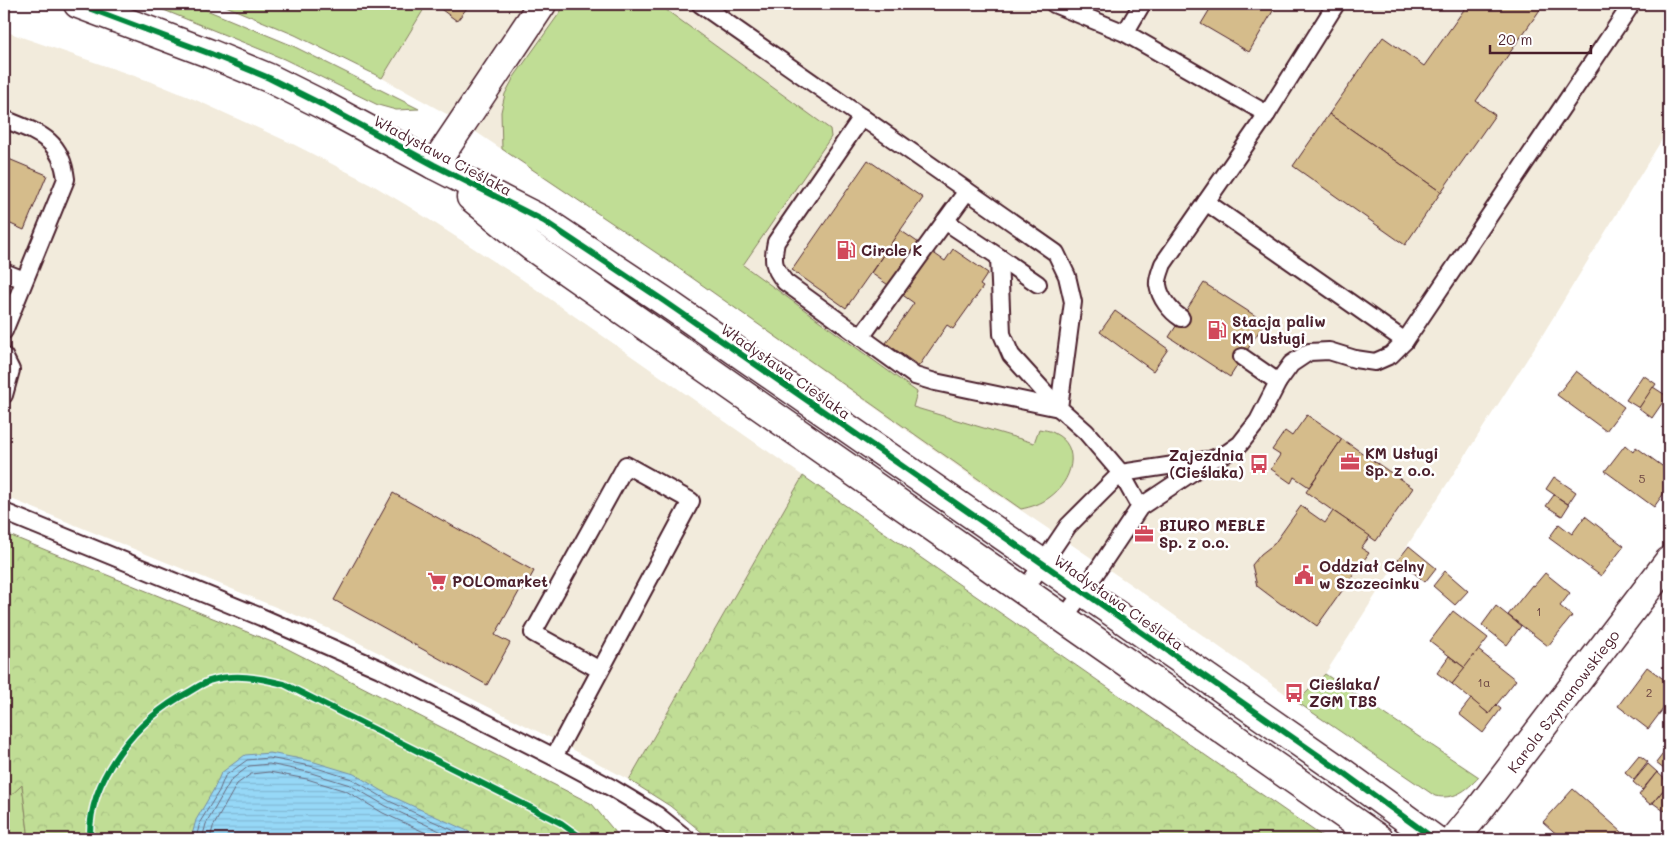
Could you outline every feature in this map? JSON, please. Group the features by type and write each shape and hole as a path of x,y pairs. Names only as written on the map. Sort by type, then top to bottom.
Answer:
{"street":[{"name":"Władysława Cieślaka","path":"78,4 269,78 544,222 664,301 1042,563 1342,772 1434,839"},
{"path":"434,165 542,4"},
{"name":"Władysława Cieślaka","path":"434,165 530,246 1379,839"},
{"name":"Karola Szymanowskiego","path":"1455,839 1669,562"}],"lane":[{"path":"700,4 1056,253 1067,276 1073,302 1060,408"},
{"path":"1054,4 1125,33 1267,114"},
{"path":"1125,33 1142,4"},
{"path":"1181,318 1174,313 1163,299 1158,283 1163,264 1267,114 1336,4"},
{"path":"1064,618 1140,507 1240,444 1258,421 1278,382 1291,364 1309,352 1329,351 1355,359 1375,362 1391,355 1405,341 1629,8"},
{"path":"862,117 776,242 773,257 776,271 785,282 915,376 935,382 1060,408"},
{"path":"4,119 38,133 50,141 59,152 64,165 66,179 4,331"},
{"path":"862,337 967,191"},
{"path":"1206,202 1405,341"},
{"path":"946,221 1038,284"},
{"path":"999,257 1002,334 1011,355 1060,408 1086,432 1121,473 1140,507"},
{"path":"4,272 24,280"},
{"path":"4,356 11,370 4,395"},
{"path":"1242,357 1278,382"},
{"path":"1024,591 1068,526 1121,473 1212,460"},
{"path":"554,757 691,501 626,465 532,633 600,670"},
{"path":"4,512 261,617 380,669 612,788 657,815 687,839"}],"shaded area":[{"path":"427,4 1669,4 1669,128 1540,339 1325,674 1297,702 1130,584 995,493 661,256 461,122 382,78"},
{"path":"4,31 152,82 196,100 293,144 371,184 520,278 803,476 629,780 559,742 337,632 4,496"}],"green space":[{"path":"149,4 192,4 291,45 419,109 396,110 378,105 284,59"},
{"path":"221,4 427,4 382,78 295,35"},
{"path":"566,4 658,4 830,129 831,137 743,265 917,392 913,407 1034,443 1039,429 1052,432 1063,439 1069,447 1071,465 1064,483 1057,491 1043,502 1021,509 661,256 502,149 501,112 505,94 514,77"},
{"path":"803,476 1326,839 710,839 670,806 629,780"},
{"path":"4,533 284,647 592,804 621,839 29,839 22,785 4,802"},
{"path":"1325,674 1479,777 1459,793 1448,797 1435,796 1297,702"},
{"path":"4,696 22,785 29,839 4,839"}],"water":[{"path":"270,753 311,761 354,774 391,796 485,839 191,839 196,820 221,773 245,755"}],"building":[{"path":"440,4 470,4 457,21 438,7"},
{"path":"1213,4 1277,4 1249,52 1201,24"},
{"path":"1468,4 1544,4 1476,101 1495,115 1441,192 1329,114 1383,37 1424,66"},
{"path":"1329,114 1441,192 1405,245 1293,166"},
{"path":"4,157 47,175 24,230 4,221"},
{"name":"Circle K","path":"868,160 923,198 846,308 792,270"},
{"path":"900,230 945,261 953,249 988,273 980,285 983,287 953,329 947,325 919,366 886,343 914,303 871,273"},
{"name":"Stacja paliw KM Usługi","path":"1204,283 1265,322 1230,377 1169,337"},
{"path":"1115,311 1168,349 1153,371 1100,332"},
{"path":"1576,371 1624,407 1606,431 1557,395"},
{"path":"1643,375 1656,384 1639,408 1626,400"},
{"path":"1653,387 1667,396 1652,418 1639,408"},
{"path":"1307,415 1342,439 1309,487 1294,477 1291,483 1271,469 1280,455 1272,450 1285,431 1292,436"},
{"path":"1342,439 1413,488 1376,541 1306,492"},
{"path":"1625,445 1633,452 1636,447 1669,471 1669,486 1654,507 1605,471"},
{"path":"1554,477 1576,492 1568,504 1546,489"},
{"name":"POLOmarket","path":"393,493 534,571 523,591 520,590 495,635 510,643 487,685 334,600"},
{"path":"1554,495 1569,505 1562,516 1546,506"},
{"name":"Oddział Celny w Szczecinku","path":"1301,506 1325,523 1333,511 1370,536 1361,548 1369,553 1317,626 1296,611 1281,604 1257,586 1252,565 1261,554 1274,544"},
{"path":"1585,516 1624,546 1601,576 1549,538 1559,524 1572,534"},
{"path":"1409,546 1436,568 1425,582 1398,560"},
{"path":"1445,571 1468,591 1455,605 1433,586"},
{"path":"1545,573 1570,593 1560,606 1572,616 1548,646 1508,615 1532,585 1534,586"},
{"path":"1496,606 1521,626 1507,645 1482,625"},
{"path":"1453,611 1488,638 1465,668 1430,641"},
{"path":"1478,650 1516,680 1489,714 1452,684"},
{"path":"1449,656 1465,668 1452,684 1437,673"},
{"path":"1647,667 1669,683 1669,701 1648,729 1618,706"},
{"path":"1471,699 1489,714 1496,705 1501,709 1483,733 1459,714"},
{"path":"1669,746 1669,773 1656,763"},
{"path":"1639,755 1648,762 1634,780 1625,772"},
{"path":"1648,764 1657,772 1642,790 1633,782"},
{"path":"1657,772 1669,783 1651,805 1639,795"},
{"path":"1669,783 1669,805 1664,811 1653,803"},
{"path":"1573,789 1630,839 1562,839 1543,822"}],"cycle path":[{"path":"78,4 269,78 544,221 664,301 1042,563 1342,772 1434,839"},
{"path":"90,839 92,816 97,794 119,753 134,734 151,718 199,686 209,681 228,677 256,678 284,684 561,823 583,839"}],"place":[{"name":"Circle K","path":"846,250"},
{"name":"Stacja paliw KM Usługi","path":"1217,330"},
{"name":"KM Usługi Sp. z o.o.","path":"1350,462"},
{"name":"Zajezdnia (Cieślaka)","path":"1259,464"},
{"name":"BIURO MEBLE Sp. z o.o.","path":"1144,534"},
{"name":"Oddział Celny w Szczecinku","path":"1304,575"},
{"name":"POLOmarket","path":"437,581"},
{"name":"Cieślaka/ ZGM TBS","path":"1294,693"}]}
